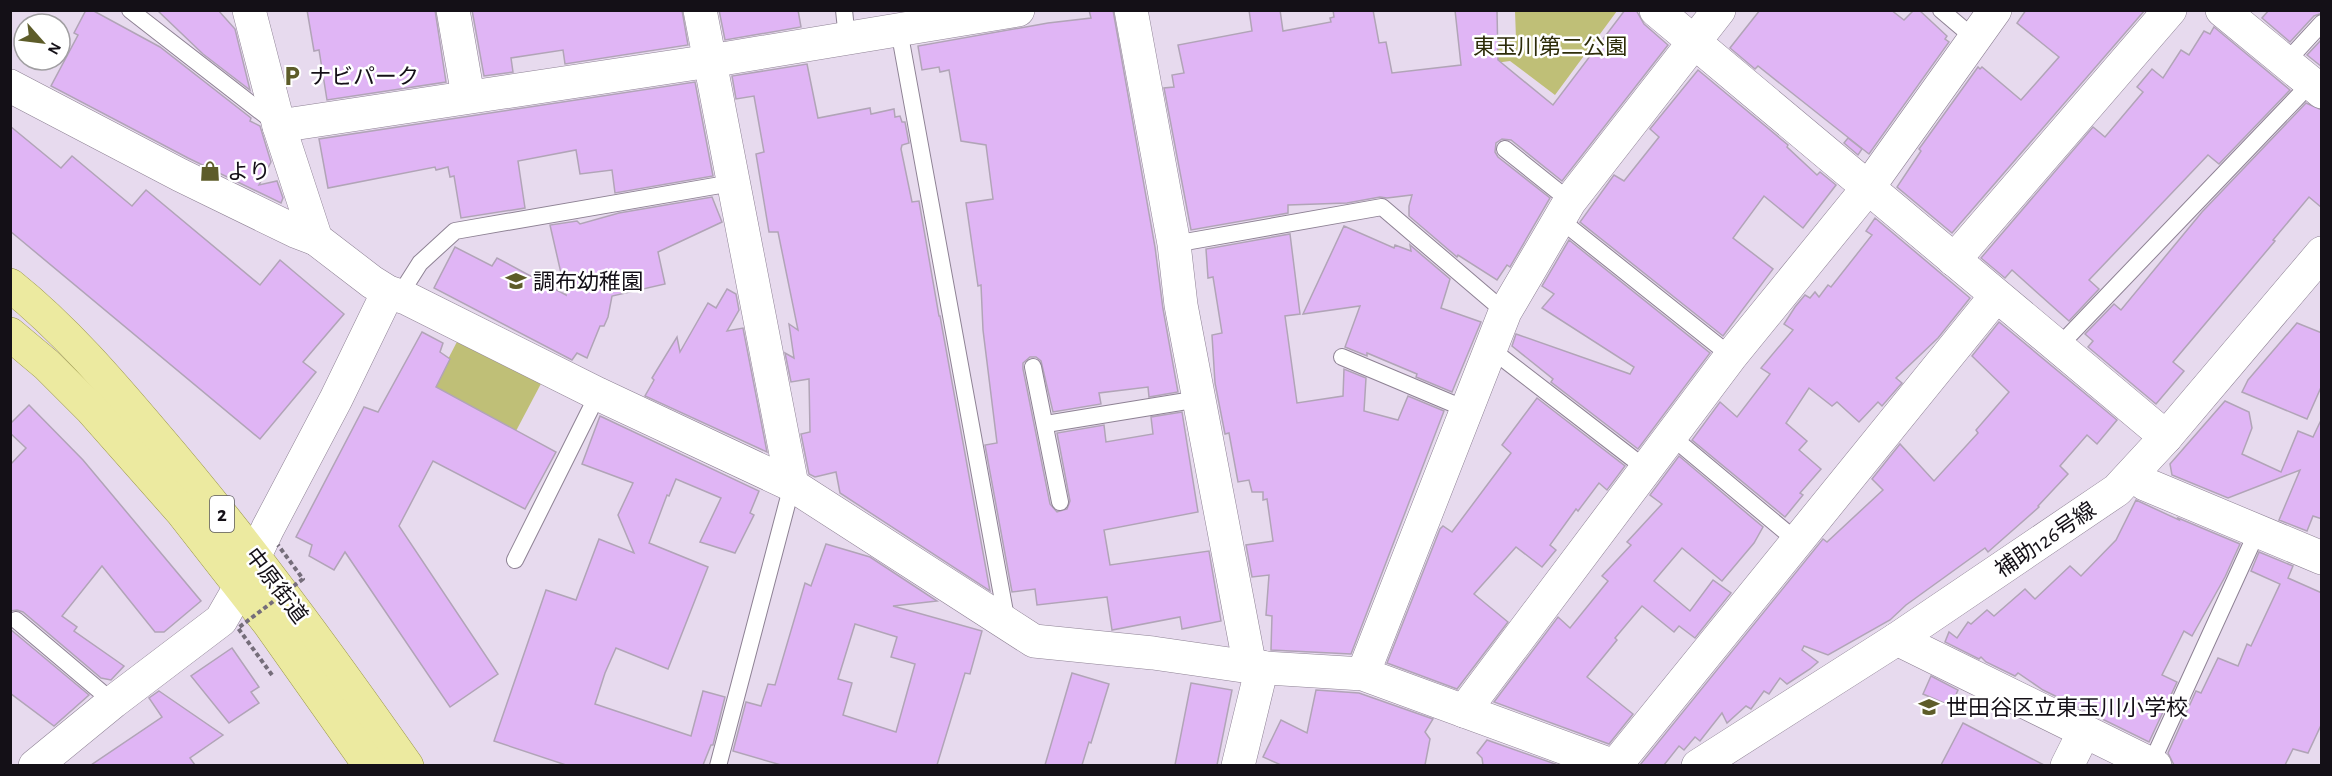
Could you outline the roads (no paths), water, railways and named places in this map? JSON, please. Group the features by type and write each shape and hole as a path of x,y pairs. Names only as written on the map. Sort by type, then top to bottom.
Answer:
{"main road":[{"name":"中原街道","path":"10,285 65,335 182,466 267,551 316,636 407,765"},
{"name":"中原街道","path":"10,334 47,365 127,448 182,512 240,587 370,765"}],"street":[{"path":"249,10 279,126 316,239"},
{"path":"453,10 468,96"},
{"path":"699,10 792,485"},
{"path":"279,126 710,61 845,25 900,30 975,14 1018,10"},
{"path":"1131,10 1174,244 1181,305 1256,667 1238,765"},
{"path":"1656,10 2166,437"},
{"path":"1363,674 1505,312 1564,209 1719,10"},
{"path":"1464,711 1731,356 1867,189 1995,10"},
{"path":"1954,260 2170,10"},
{"path":"2222,10 2316,88"},
{"path":"10,86 180,175 316,239 372,282 393,294 792,485 1034,641 1153,653 1256,667 1363,674 1615,765 1996,296"},
{"name":"補助126号線","path":"1704,762 1897,639 2116,490 2166,437 2322,253"},
{"path":"35,765 221,620 240,587 267,551 268,528 393,294"},
{"path":"2132,475 2145,484 2322,558"},
{"path":"1897,639 2153,765"},
{"path":"2067,765 2084,732"}],"lane":[{"path":"130,10 279,126"},
{"path":"1941,10 1974,38"},
{"path":"2286,62 2322,23"},
{"path":"900,30 1007,624"},
{"path":"2058,347 2316,88"},
{"path":"1505,149 1564,209 1731,356"},
{"path":"393,294 420,263 455,231 732,183"},
{"path":"1174,244 1382,207 1505,312"},
{"path":"1492,350 1645,468"},
{"path":"1342,357 1468,410"},
{"path":"1034,367 1060,502"},
{"path":"515,560 598,394"},
{"path":"1046,424 1199,399"},
{"path":"1671,436 1798,542"},
{"path":"718,765 792,485"},
{"path":"2153,765 2256,532"},
{"path":"16,620 113,702"}],"place":[{"name":"ナビパーク","path":"292,76"},
{"name":"より","path":"210,171"},
{"name":"調布幼稚園","path":"516,281"},
{"name":"世田谷区立東玉川小学校","path":"1929,707"}],"park label":[{"name":"東玉川第二公園","path":"1550,46"}]}
